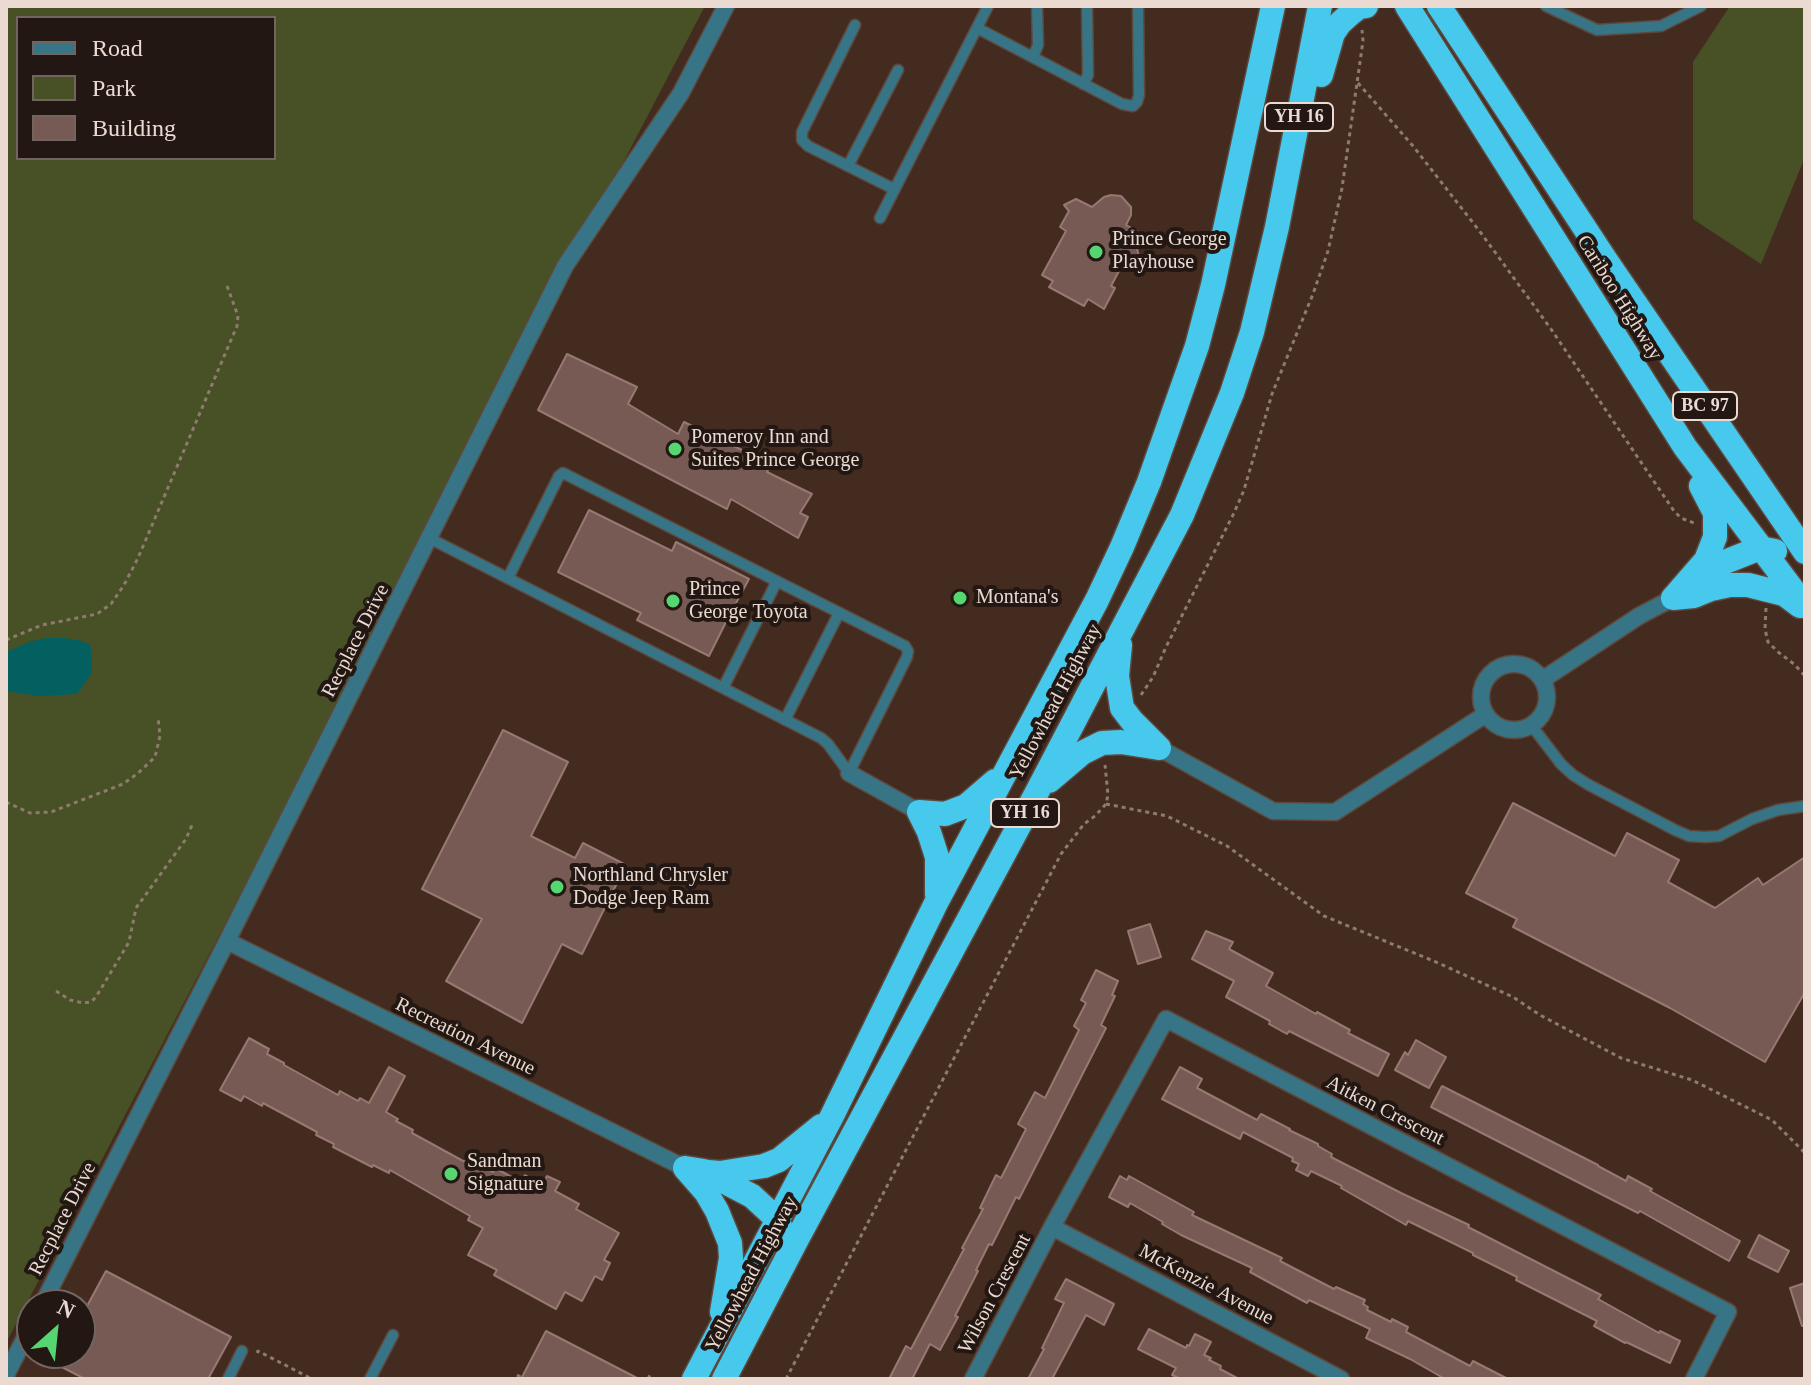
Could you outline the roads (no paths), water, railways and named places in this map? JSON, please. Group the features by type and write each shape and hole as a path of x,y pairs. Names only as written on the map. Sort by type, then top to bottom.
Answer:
{"highway":[{"name":"Yellowhead Highway","path":"694,1379 832,1116 937,901 1097,600 1149,482 1197,346 1213,285 1273,6"},
{"name":"Yellowhead Highway","path":"724,1379 1182,515 1232,393 1252,332 1277,227 1320,6"},
{"path":"1277,227 1333,33 1340,23 1369,6 1397,10 1422,29"},
{"name":"Cariboo Highway","path":"1407,6 1685,447 1805,608"},
{"name":"Cariboo Highway","path":"1439,6 1605,259 1805,552"},
{"path":"1673,598 1706,560 1715,537 1715,513 1685,447"},
{"path":"1695,574 1760,548 1792,558 1805,568"},
{"path":"1673,598 1694,596 1730,585 1748,585 1784,594 1805,608"},
{"path":"1121,630 1117,676 1122,708 1159,748"},
{"path":"1036,794 1074,759 1102,743 1121,742 1159,748"},
{"path":"919,812 945,814 966,806 1008,768"},
{"path":"919,812 937,857 937,901"},
{"path":"695,1170 720,1173 772,1163 798,1146 832,1116"},
{"path":"695,1170 752,1196 778,1220 782,1240 760,1311"},
{"path":"695,1170 730,1243 731,1258 718,1334"}],"street":[{"name":"Recplace Drive","path":"50,1289 565,266 681,93 726,6"},
{"path":"1542,680 1639,616 1673,598"},
{"path":"1521,665 1530,668 1542,680 1547,694 1546,705 1532,726 1514,730 1504,728 1486,714 1481,698 1482,687 1494,670 1502,666 1521,665"},
{"path":"1159,748 1273,811 1335,812 1486,714"},
{"path":"849,773 919,812"},
{"name":"Recreation Avenue","path":"227,941 695,1170"},
{"name":"Aitken Crescent","path":"1052,1227 1166,1019 1728,1312 1694,1379"},
{"name":"Wilson Crescent","path":"973,1379 1052,1227"},
{"name":"McKenzie Avenue","path":"1052,1227 1341,1379"},
{"path":"6,1375 16,1355"}],"lane":[{"path":"880,218 988,6"},
{"path":"1033,57 1038,45 1037,6"},
{"path":"1083,84 1088,75 1087,6"},
{"path":"977,28 1122,104 1133,106 1139,95 1138,6"},
{"path":"1546,6 1597,30 1661,26 1701,6"},
{"path":"855,25 802,132 802,140 808,146 894,189"},
{"path":"848,166 898,70"},
{"path":"429,538 828,744 849,773 907,657 905,646 563,473 508,578"},
{"path":"723,688 777,581"},
{"path":"785,720 839,613"},
{"path":"1532,726 1573,775 1689,836 1719,836 1752,819 1778,810 1805,806"},
{"path":"370,1379 393,1335"},
{"path":"228,1379 242,1351"}],"water":[{"path":"46,638 65,638 89,644 92,673 77,694 39,696 6,691 6,652"}],"place":[{"name":"Prince George Playhouse","path":"1096,252"},
{"name":"Pomeroy Inn and Suites Prince George","path":"675,449"},
{"name":"Montana's","path":"960,598"},
{"name":"Prince George Toyota","path":"673,601"},
{"name":"Northland Chrysler Dodge Jeep Ram","path":"557,887"},
{"name":"Sandman Signature","path":"451,1174"}]}
